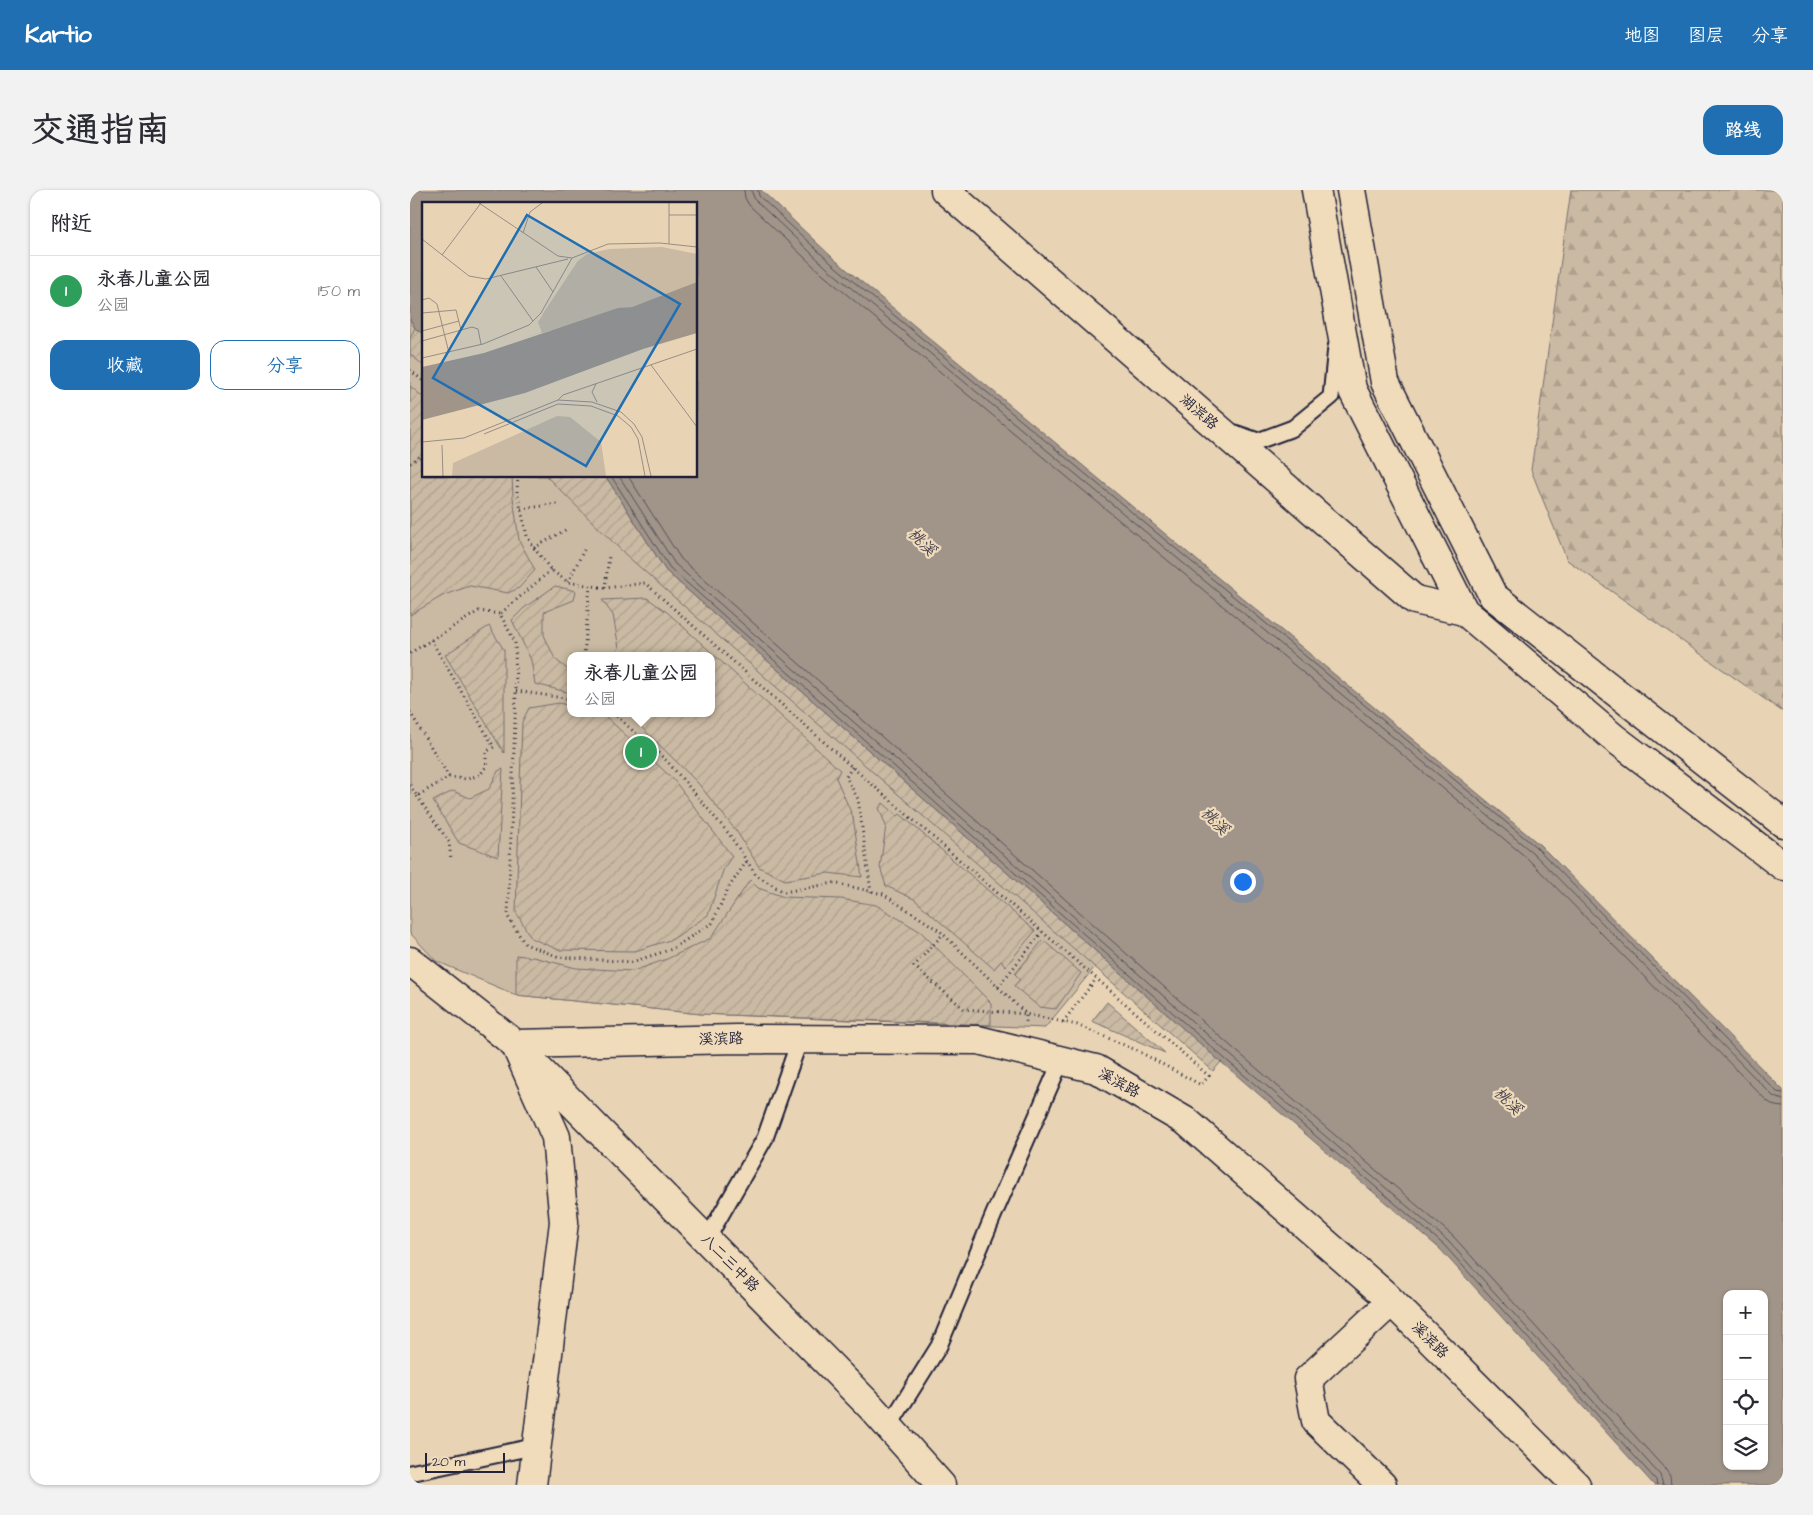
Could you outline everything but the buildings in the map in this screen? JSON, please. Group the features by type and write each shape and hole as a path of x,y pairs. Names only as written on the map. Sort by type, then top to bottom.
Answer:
{"main road":[{"name":"湖滨路","path":"945,190 1415,600 1464,611"},
{"path":"1316,190 1352,390 1464,611 1614,738 1783,866"},
{"path":"1351,190 1386,382 1493,596 1783,823"},
{"name":"八二三中路","path":"410,961 515,1044 889,1426 941,1485"},
{"name":"溪滨路","path":"515,1044 737,1039 978,1040 1096,1070 1188,1122 1391,1302 1564,1481"},
{"name":"八二三中路","path":"515,1044 556,1137 564,1222 532,1485"},
{"path":"1378,1484 1316,1421 1308,1379 1391,1302"}],"lane":[{"path":"1216,427 1258,441 1292,428 1331,396 1339,315"},
{"path":"707,1239 765,1138 800,1039"},
{"path":"889,1426 939,1346 994,1214 1062,1061"},
{"path":"410,1473 537,1446"}],"path":[{"path":"410,370 422,380"},
{"path":"410,463 422,455"},
{"path":"518,478 517,492 527,536 551,570 568,582 590,586 605,588 645,583 852,767 1208,1076 1201,1085 1136,1050 1077,1025 1026,1014 964,1009 914,966 942,934"},
{"path":"521,509 557,504"},
{"path":"534,548 567,529"},
{"path":"568,582 585,548"},
{"path":"605,588 609,556"},
{"path":"410,653 479,611 500,614 551,570"},
{"path":"584,652 590,586"},
{"path":"500,614 515,642 516,691 508,917 525,944 559,957 632,962 672,949 712,923 729,887 747,862"},
{"path":"418,796 449,777 467,779 480,775 486,767 486,752 494,747 431,640"},
{"path":"516,691 567,698"},
{"path":"410,712 449,777"},
{"path":"618,717 667,760 728,834 756,875 784,892 834,883 883,894 942,934 1026,1014 1026,1052"},
{"path":"852,767 846,777 858,799 871,892"},
{"path":"410,785 449,842 451,859"},
{"path":"998,987 1042,932"},
{"path":"1063,1022 1096,979"}],"green space":[{"path":"1571,190 1783,190 1783,712 1567,560 1531,470"},
{"path":"410,319 415,328 422,333 422,478 604,478 666,571 1103,957 1045,1028 701,1014 516,995 436,961 410,933"},
{"path":"415,328 422,333 422,364 410,354 410,338"},
{"path":"410,386 422,396 422,478 512,478 519,540 535,570 519,588 508,593 470,586 444,595 410,615"},
{"path":"548,478 606,478 608,480 666,571 1221,1062 1213,1071 626,555"},
{"path":"555,586 576,591 574,600 544,612 544,635 555,659 567,669 567,692 535,684 531,660 512,620 524,608"},
{"path":"647,598 667,612 711,652 616,652 619,648 613,615 602,600"},
{"path":"489,626 504,650 504,753 445,655"},
{"path":"715,656 840,770 836,778 853,817 862,877 828,873 785,880 759,867 737,832 697,782 631,717 715,717"},
{"path":"559,703 567,705 567,717 606,717 673,779 732,856 724,868 708,915 673,939 635,951 559,950 531,938 516,912 522,722 529,708"},
{"path":"503,769 498,857 459,843 433,801 453,791 470,798 489,789 498,771"},
{"path":"883,803 898,816 900,814 1035,931 1006,966 1001,961 994,969 914,899 886,886 880,867 886,826 879,808"},
{"path":"750,880 758,888 784,897 841,899 876,905 921,932 991,1003 991,1025 701,1014 516,995 516,955 533,957 576,968 633,971 667,959 711,938"},
{"path":"1043,940 1081,973 1056,1009 1039,1007 1014,986 1020,979 1015,974"},
{"path":"1107,1002 1165,1053 1092,1021"}],"water":[{"name":"桃溪","path":"410,190 761,190 834,259 1540,845 1783,1090 1783,1485 1654,1485 1440,1249 1221,1062 666,571 606,478 698,478 698,202 422,202 422,333 415,328 410,319"}],"place":[{"name":"永春儿童公园","path":"641,752"}]}
